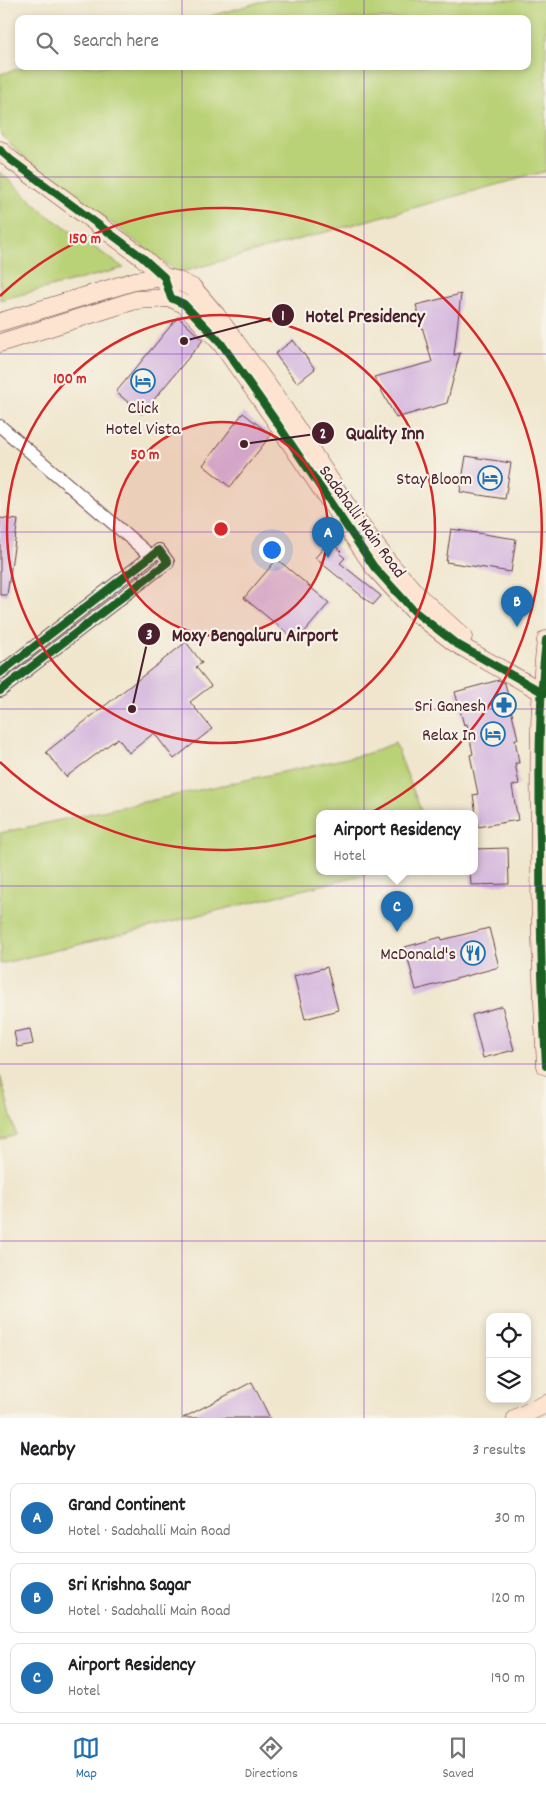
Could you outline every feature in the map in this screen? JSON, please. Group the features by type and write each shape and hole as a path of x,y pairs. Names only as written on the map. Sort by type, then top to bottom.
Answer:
{"street":[{"name":"Sadahalli Main Road","path":"0,150 142,257 164,278 171,298 184,304 265,393"},
{"name":"Sadahalli Main Road","path":"164,278 176,280 193,288 216,315 265,393 354,517 388,562 419,597 463,637 478,655 544,693"},
{"path":"0,322 135,281 164,278"},
{"path":"0,343 136,300 171,298"},
{"path":"0,426 168,562 0,691"},
{"path":"0,673 155,553"},
{"path":"546,640 539,801 541,988 546,1066"},
{"path":"516,1418 546,1404"}],"green space":[{"path":"267,0 546,0 546,171 178,273 18,152 0,133 0,74 15,70 531,70 531,15 214,15"},
{"path":"0,172 47,215 124,268 0,300"},
{"path":"395,743 421,810 316,810 316,875 363,875 0,964 0,833 366,754"},
{"path":"0,1075 16,1135 0,1140"}],"building":[{"path":"461,294 454,355 460,353 447,403 396,418 374,377 432,362 416,305"},
{"path":"178,317 203,340 142,414 116,392"},
{"path":"293,340 315,369 297,383 275,354"},
{"path":"243,413 271,435 230,487 203,465"},
{"path":"466,456 511,463 505,499 460,492"},
{"path":"0,518 18,520 7,595 0,595"},
{"path":"451,529 516,539 511,572 446,562"},
{"path":"329,541 341,551 339,553 345,558 340,563 381,596 373,605 315,558"},
{"path":"277,559 329,603 297,641 244,598"},
{"path":"186,642 202,663 196,667 211,686 190,702 212,729 174,759 154,733 129,753 118,738 66,777 46,752"},
{"path":"499,680 505,683 518,739 515,739 519,763 515,763 519,784 512,786 518,820 478,827 478,810 475,810 473,795 478,794 470,755 473,754 467,724 464,725 455,692"},
{"path":"508,848 509,884 471,885 470,875 478,875 478,849"},
{"path":"489,928 499,967 416,990 405,947 441,937 442,940"},
{"path":"327,967 338,1010 305,1019 294,976"},
{"path":"502,1006 514,1050 483,1058 472,1015"},
{"path":"30,1029 33,1044 17,1047 14,1032"},
{"path":"252,1382 270,1418 183,1418"}],"cycle path":[{"path":"0,150 142,257 164,277 171,298 184,304 221,343 374,567 414,611 455,643 546,693"},
{"path":"0,673 159,550 168,562 0,691"},
{"path":"546,640 540,718 539,771 542,985 546,1066"}],"place":[{"name":"Hotel Presidency","path":"184,341"},
{"name":"Click Hotel Vista","path":"143,381"},
{"name":"Quality Inn","path":"244,444"},
{"name":"Stay Bloom","path":"490,478"},
{"name":"Grand Continent","path":"328,558"},
{"name":"Sri Krishna Sagar","path":"517,627"},
{"name":"Sri Ganesh","path":"504,705"},
{"name":"Moxy Bengaluru Airport","path":"132,709"},
{"name":"Relax In","path":"493,734"},
{"name":"Airport Residency","path":"397,932"},
{"name":"McDonald's","path":"473,953"}]}
